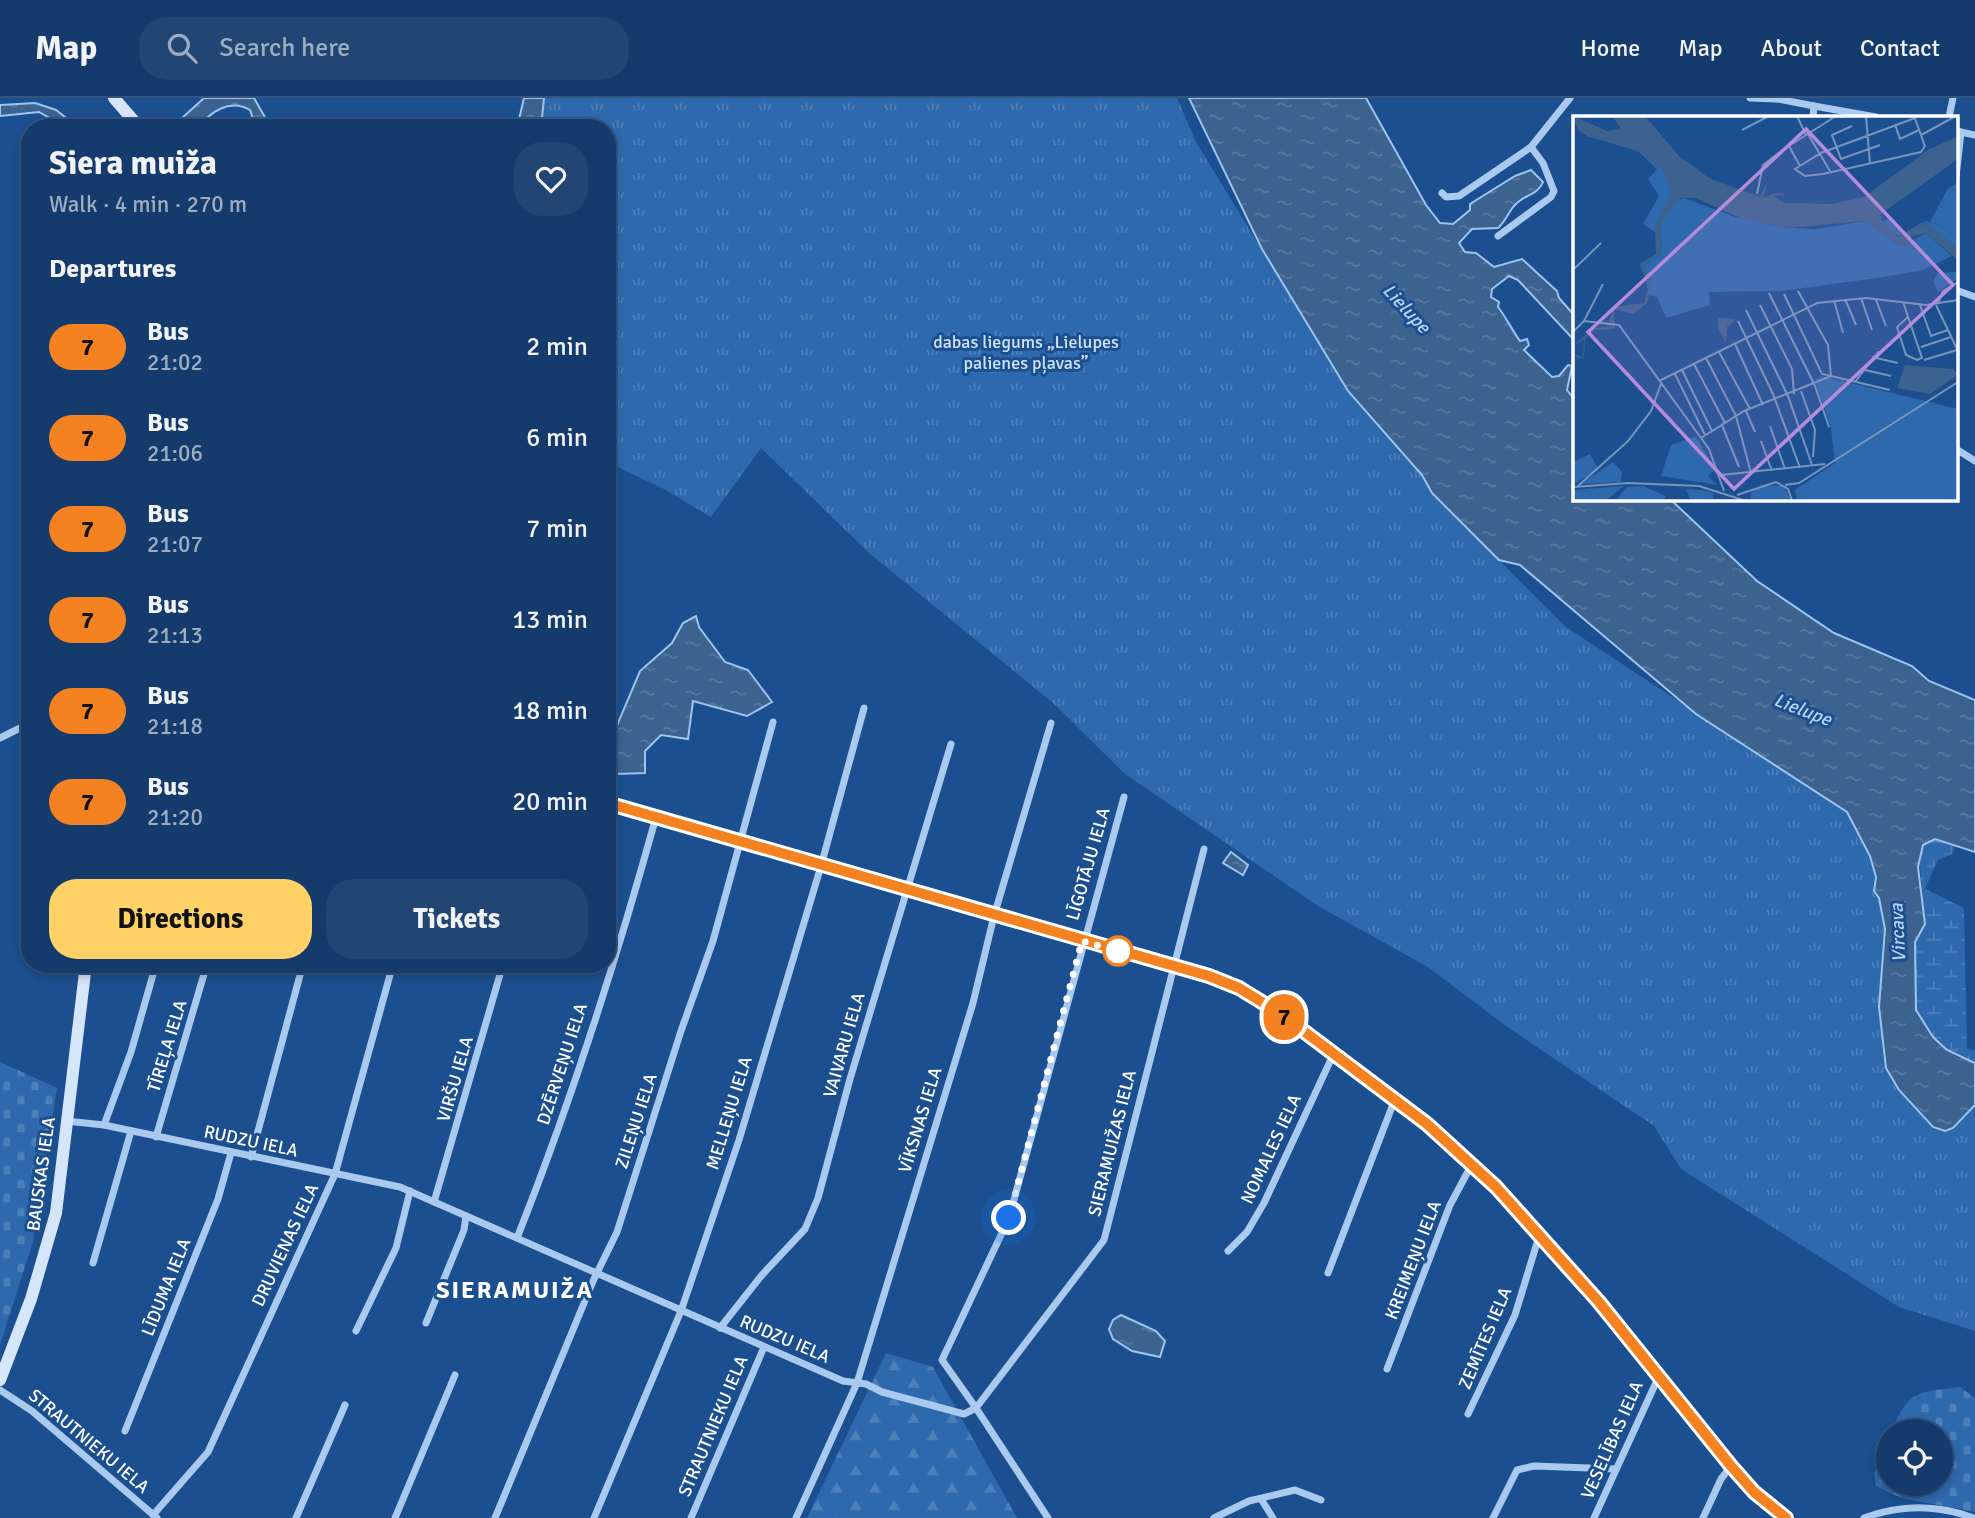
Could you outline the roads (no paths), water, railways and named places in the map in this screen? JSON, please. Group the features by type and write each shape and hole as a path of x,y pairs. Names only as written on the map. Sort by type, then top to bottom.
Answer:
{"street":[{"path":"114,98 132,119"},
{"path":"1442,193 1446,197 1460,196 1531,147 1570,98"},
{"path":"1751,98 1774,98 1870,116"},
{"path":"1948,116 1953,98"},
{"path":"1813,116 1814,106"},
{"path":"1959,132 1975,135"},
{"path":"1498,236 1551,197 1554,191 1543,163 1531,147"},
{"path":"1958,291 1975,297"},
{"path":"1958,450 1975,461"},
{"name":"MELLEŅU IELA","path":"594,1518 681,1311 739,1140 821,866 864,708"},
{"name":"ZILEŅU IELA","path":"495,1518 596,1273 617,1232 681,1031 713,941 773,722"},
{"name":"VĪKSNAS IELA","path":"796,1518 857,1383 973,1003 994,916 1051,723"},
{"path":"0,738 21,728"},
{"name":"VAIVARU IELA","path":"720,1328 762,1275 805,1229 818,1198 850,1079 951,744"},
{"name":"LĪGOTĀJU IELA","path":"976,1408 942,1360 1009,1218 1082,941 1124,797"},
{"path":"616,806 1173,966 1239,988 1334,1053 1472,1164 1540,1233 1754,1492 1786,1518"},
{"name":"DZĒRVEŅU IELA","path":"616,955 656,817"},
{"name":"SIERAMUIŽAS IELA","path":"976,1408 1104,1241 1203,849"},
{"name":"BAUSKAS IELA","path":"0,1380 47,1254 56,1213 85,973"},
{"path":"104,1125 131,1052 153,973"},
{"name":"TĪREĻA IELA","path":"156,1137 204,973"},
{"path":"251,1157 301,973"},
{"name":"DRUVIENAS IELA","path":"155,1516 208,1452 335,1174 391,973"},
{"name":"VIRŠU IELA","path":"434,1202 500,973"},
{"name":"DZĒRVEŅU IELA","path":"517,1238 544,1172 610,973"},
{"name":"NOMALES IELA","path":"1228,1251 1247,1232 1264,1203 1334,1053"},
{"path":"1328,1273 1395,1100"},
{"name":"RUDZU IELA","path":"66,1121 104,1125 410,1191 843,1381 964,1414 976,1408"},
{"path":"93,1263 131,1131"},
{"name":"LĪDUMA IELA","path":"125,1431 218,1199 231,1153"},
{"name":"KREIMEŅU IELA","path":"1387,1369 1450,1205 1472,1164"},
{"path":"356,1331 396,1248 410,1191"},
{"path":"426,1323 464,1230 466,1216"},
{"name":"ZEMĪTES IELA","path":"1468,1414 1515,1315 1540,1233"},
{"name":"STRAUTNIEKU IELA","path":"691,1518 764,1347"},
{"path":"395,1518 455,1375"},
{"name":"VESELĪBAS IELA","path":"1594,1518 1658,1376"},
{"name":"STRAUTNIEKU IELA","path":"0,1390 32,1411 155,1516"},
{"path":"296,1518 345,1405"},
{"path":"976,1408 1048,1518"},
{"path":"1493,1518 1517,1470 1534,1466 1616,1469"},
{"path":"1703,1518 1721,1479 1731,1466"},
{"path":"1214,1518 1249,1501 1295,1490 1321,1500"},
{"path":"1261,1499 1273,1518"},
{"path":"1864,1518 1903,1506 1957,1512 1974,1518"}],"water":[{"path":"204,98 254,98 266,119 253,119 250,110 228,106 206,119 181,119"},
{"path":"524,98 544,98 542,119 519,119"},
{"path":"1189,98 1366,98 1426,205 1440,223 1453,224 1470,210 1470,204 1515,176 1531,170 1543,182 1538,190 1516,204 1498,228 1472,229 1459,243 1465,252 1476,253 1494,267 1522,259 1557,291 1559,298 1573,314 1573,339 1518,280 1509,276 1492,289 1491,297 1499,302 1498,307 1517,337 1520,341 1527,339 1529,345 1524,350 1552,377 1559,376 1568,365 1572,366 1567,390 1573,398 1573,500 1671,500 1757,581 1834,633 1912,666 1929,681 1975,700 1975,852 1935,839 1923,845 1918,867 1925,924 1915,942 1916,1010 1933,1037 1947,1050 1975,1063 1975,1105 1953,1128 1945,1131 1933,1127 1899,1090 1886,1068 1879,1007 1885,929 1879,898 1874,891 1876,877 1870,856 1847,812 1696,714 1520,565 1499,560 1432,493 1422,475 1348,391 1262,249"},
{"path":"35,103 56,110 68,119 51,119 39,112 0,116 0,105"},
{"path":"696,616 699,627 725,662 748,670 772,702 747,716 693,701 688,739 661,735 645,751 645,773 616,774 616,728 640,671 672,643 683,623"},
{"path":"1231,852 1248,865 1243,875 1223,863"},
{"path":"1121,1315 1156,1331 1165,1341 1160,1357 1132,1351 1113,1339 1109,1329 1113,1320"}],"district":[{"name":"SIERAMUIŽA","path":"515,1290"}],"water label":[{"name":"Lielupe","path":"1407,308"},
{"name":"Lielupe","path":"1803,709"},
{"name":"Vircava","path":"1897,933"}],"park label":[{"name":"dabas liegums „Lielupes palienes pļavas”","path":"1026,352"}]}
